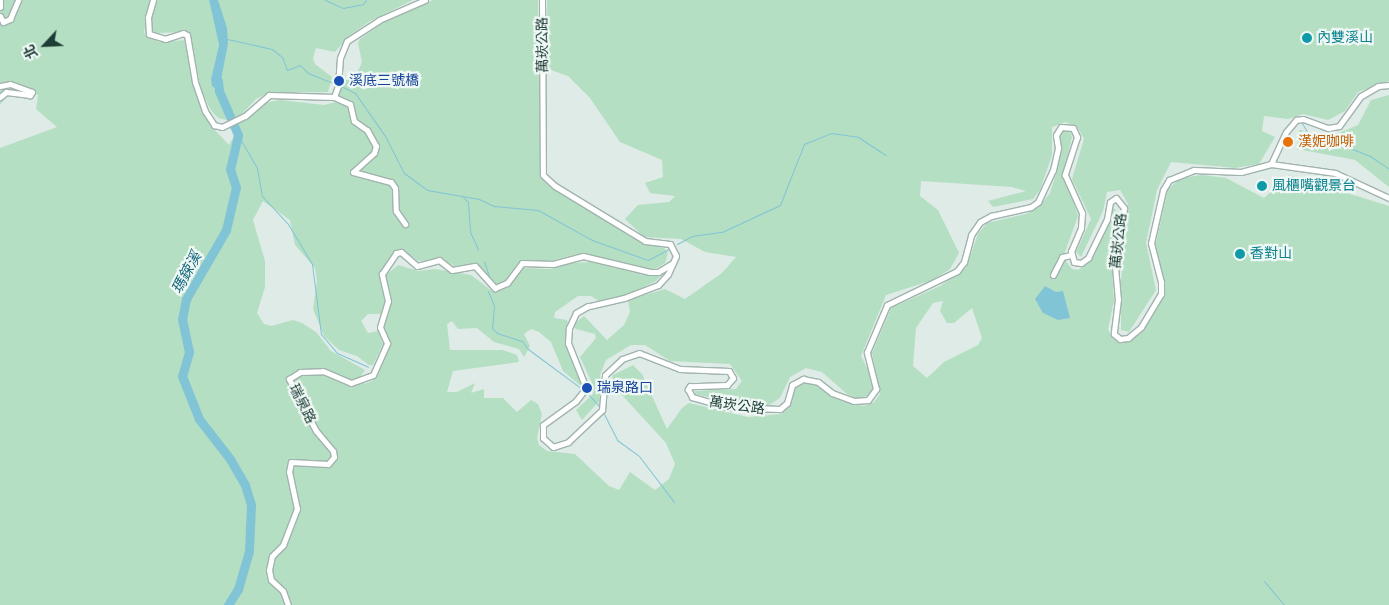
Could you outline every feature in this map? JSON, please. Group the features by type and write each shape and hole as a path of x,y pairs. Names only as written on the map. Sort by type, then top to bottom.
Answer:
{"street":[{"path":"0,16 3,22 10,19 18,0"},
{"path":"153,0 148,16 149,34 165,39 183,34 187,35 195,82 205,112 214,125 229,126 245,116 269,95 317,99 334,96 350,104 354,121 367,130 376,146 374,153 353,172 391,182 395,188 396,211 405,224"},
{"path":"334,96 338,83 341,53 347,42 379,20 425,0"},
{"name":"萬崁公路","path":"542,0 543,175 555,186 645,241 670,244 676,252 674,262 658,285 624,298 588,306 576,314 569,328 568,342 586,388 576,401 543,426 543,438 548,445 556,447 568,442 602,410 605,375 622,359 639,353 680,369 729,371 733,378 727,385 690,386 688,389 692,397 727,407 771,411 780,409 787,403 792,385 803,379 818,382 832,393 854,401 868,400 876,390 867,352 887,305 957,271 964,262 972,235 980,222 991,216 1023,210 1038,202 1053,170 1058,130 1066,126 1074,128 1077,137 1065,175 1078,200 1082,218 1071,255 1077,264 1088,258 1107,219 1110,202 1119,200 1124,214 1116,256 1118,299 1114,334 1118,338 1128,338 1141,327 1161,294 1161,282 1151,243 1163,190 1169,180 1194,170 1241,172 1271,164"},
{"path":"0,1 0,7"},
{"path":"0,86 10,84 32,92 30,95 6,92 0,97"},
{"path":"1389,85 1378,86 1361,96 1339,126 1328,128 1303,119 1296,120 1286,132 1271,164 1335,173 1389,198"},
{"name":"瑞泉路","path":"288,605 283,592 271,580 269,570 272,556 283,545 297,509 289,472 291,462 328,464 334,457 333,451 316,431 290,378 300,372 323,371 351,383 373,375 387,343 380,327 388,301 382,274 396,253 401,252 417,266 440,260 452,270 475,266 494,288 507,282 522,263 553,264 583,256 610,265 658,272 674,262"},
{"path":"1053,275 1062,257 1071,255"}],"green space":[{"path":"0,0 150,0 144,32 147,37 159,42 187,40 190,73 202,111 210,125 229,145 234,136 232,127 249,118 265,103 280,100 324,105 336,102 342,82 356,76 362,62 358,43 360,39 384,22 433,0 538,0 540,174 547,184 628,235 647,244 664,248 668,253 665,263 653,270 578,254 550,261 518,263 505,281 495,286 475,264 459,268 443,260 418,261 403,250 396,250 380,274 385,305 381,314 368,314 361,321 368,333 378,331 383,344 373,365 369,365 357,356 339,350 324,336 313,309 317,281 315,268 295,245 290,220 263,201 253,220 265,261 265,287 257,313 264,324 271,326 293,320 302,323 316,332 331,351 365,370 361,376 364,384 372,381 378,373 389,344 384,324 389,304 385,276 398,265 418,271 435,269 471,275 492,291 505,286 524,268 550,269 570,263 593,262 643,275 662,274 656,281 623,297 600,302 591,296 578,296 555,312 554,318 567,320 565,334 567,349 585,385 582,387 563,371 551,342 539,332 531,329 524,334 530,346 524,357 519,349 494,342 477,328 458,329 452,321 447,324 450,350 503,350 517,355 519,362 453,371 447,392 457,392 475,383 471,393 484,389 484,398 503,398 517,412 531,400 538,404 542,414 537,438 539,445 547,451 575,454 609,486 619,490 630,472 655,490 669,479 675,464 666,443 611,383 613,375 633,365 642,374 667,429 682,408 689,403 748,417 782,414 792,401 793,389 802,383 811,383 842,401 864,406 874,402 880,394 872,353 891,308 940,286 966,268 978,234 987,223 1026,214 1039,207 1050,193 1057,171 1059,133 1062,130 1070,131 1072,137 1064,173 1078,216 1064,259 1072,269 1078,270 1087,264 1107,226 1111,206 1116,210 1119,219 1112,264 1114,301 1108,329 1112,338 1119,342 1139,332 1162,299 1165,288 1154,251 1168,189 1181,178 1202,175 1226,178 1264,198 1289,175 1389,206 1389,605 0,605 0,148 57,127 36,109 38,95 28,88 15,87 0,105","holes":["943,301 940,311 947,323 954,323 972,308 982,338 978,345 944,362 927,378 913,366 916,328 933,303"]},
{"path":"156,0 209,0 219,45 211,79 219,91 228,44 218,0 413,0 370,21 349,36 335,52 316,48 313,58 315,64 332,77 328,92 268,93 256,99 239,117 227,120 218,118 210,109 201,89 189,32 153,33 151,17"},
{"path":"547,0 1389,0 1389,81 1358,92 1345,111 1328,120 1303,114 1288,119 1264,116 1262,131 1275,137 1259,164 1235,168 1171,162 1157,190 1146,243 1156,290 1129,332 1121,330 1121,281 1128,204 1120,190 1107,192 1103,211 1081,257 1076,252 1091,219 1072,179 1084,139 1078,128 1066,122 1052,127 1052,155 1040,190 1033,199 993,207 988,201 1026,191 1012,187 921,181 920,196 938,210 959,253 950,269 933,280 886,295 861,356 876,386 873,394 858,399 847,394 822,372 806,368 790,377 780,398 769,405 744,405 695,394 695,391 736,389 742,381 730,364 670,361 645,345 631,345 606,360 600,375 602,398 582,420 576,410 593,394 592,383 580,357 596,338 595,334 576,329 573,325 584,316 607,340 624,325 630,312 628,300 665,289 685,299 722,273 736,257 705,252 681,239 644,237 625,219 638,205 669,202 675,196 650,193 645,183 663,177 662,160 620,142 590,98 568,76 548,69"},
{"path":"1389,95 1389,187 1355,160 1297,149 1299,130 1332,136 1358,125 1371,100"}],"water":[{"path":"209,0 218,0 227,28 228,44 219,91 212,86 211,79 219,45"},
{"path":"1045,286 1056,292 1063,291 1070,318 1058,320 1043,313 1035,299"}],"waterway":[{"path":"325,0 343,8 363,4 366,0"},
{"path":"227,39 272,49 282,57 287,70 300,65 308,73 335,84"},
{"name":"瑪鋉溪","path":"218,81 219,91 238,135 230,169 236,187 226,230 186,299 182,319 189,352 182,376 199,419 230,459 245,485 251,505 249,551 238,589 228,605"},
{"path":"339,85 355,93 385,136 404,173 427,190 479,199 494,206 538,210 592,240 648,260 669,249"},
{"path":"1302,123 1313,142 1350,148 1370,156 1389,169"},
{"path":"677,244 692,236 722,232 780,205 804,144 831,133 858,137 886,155"},
{"path":"238,135 257,168 262,196 288,224 312,264 321,334 337,353 368,367"},
{"path":"463,197 468,202 470,232 478,249"},
{"path":"484,261 491,282"},
{"path":"488,291 494,306 492,328 497,333 522,341 528,349 582,389"},
{"path":"589,395 599,406"},
{"path":"604,414 617,440 639,456 674,502"},
{"path":"1264,581 1284,605"}],"place":[{"name":"內雙溪山","path":"1307,38"},
{"name":"溪底三號橋","path":"339,81"},
{"name":"漢妮咖啡","path":"1288,142"},
{"name":"風櫃嘴觀景台","path":"1262,186"},
{"name":"香對山","path":"1240,254"},
{"name":"瑞泉路口","path":"587,388"}]}
